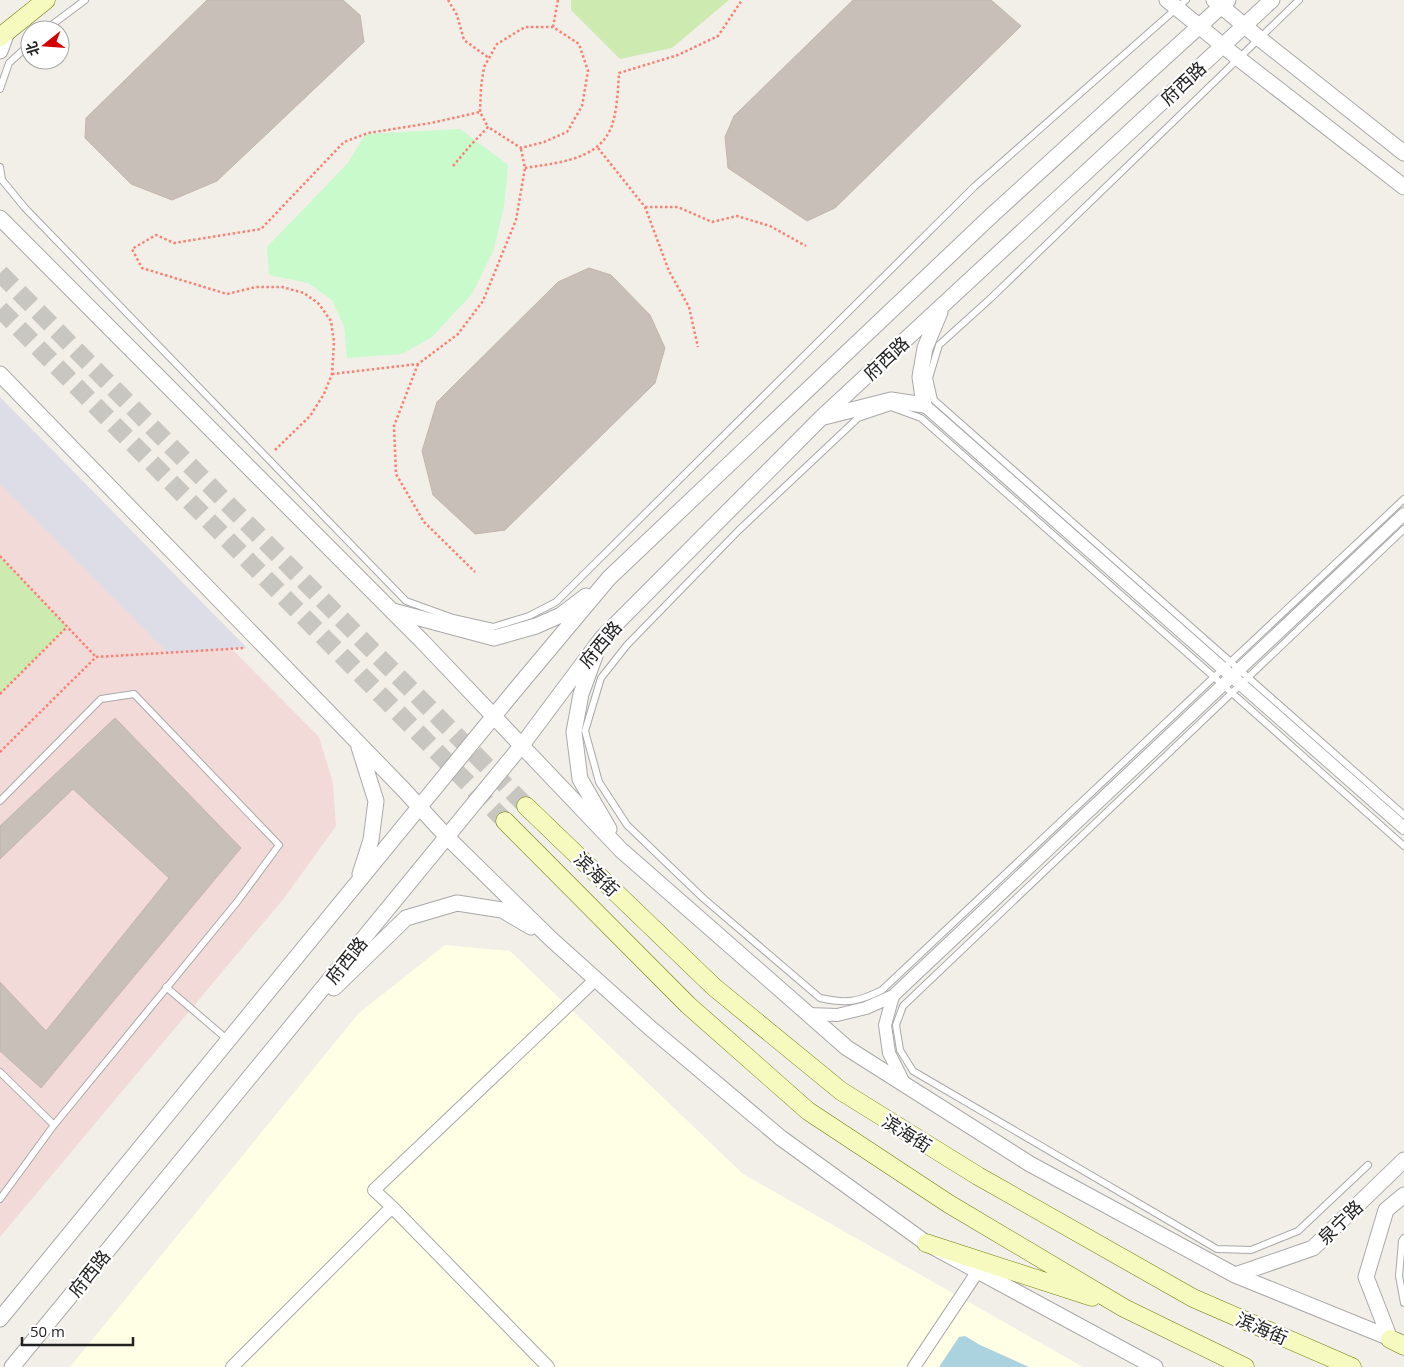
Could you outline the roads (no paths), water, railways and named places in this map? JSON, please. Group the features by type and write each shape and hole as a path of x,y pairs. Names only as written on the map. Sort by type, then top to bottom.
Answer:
{"main road":[{"path":"3,34 46,0"},
{"name":"滨海街","path":"526,806 714,987 841,1091 978,1176 1193,1298 1352,1367"},
{"name":"滨海街","path":"505,821 688,1006 808,1111 949,1204 1124,1308 1244,1367"},
{"path":"926,1243 1124,1308"}],"street":[{"name":"府西路","path":"12,1367 522,746 602,638 822,418 1272,0"},
{"path":"1222,2 1259,38 1404,153"},
{"name":"府西路","path":"0,1319 419,806 609,578 991,216 1201,26 1222,2"},
{"path":"1177,3 1223,46 1404,187"},
{"path":"0,51 3,34"},
{"path":"0,218 392,611 621,850 846,1048 1030,1164 1235,1275 1399,1343"},
{"path":"924,405 920,377 925,348 942,307"},
{"path":"0,374 419,806 446,837 551,940 649,1027 781,1138 926,1243 1155,1367"},
{"path":"822,418 891,400 924,405 1404,828"},
{"path":"808,1014 836,1015 866,1008 893,996 1404,514"},
{"path":"392,611 494,638 536,626 561,615 609,578"},
{"path":"602,638 581,694 574,732 580,779 621,850"},
{"path":"358,743 376,801 371,840 358,882"},
{"path":"283,1037 406,918 457,903 502,910 551,940"},
{"path":"548,1367 374,1190 596,979"},
{"path":"893,996 885,1025 889,1053 905,1085"},
{"name":"泉宁路","path":"1235,1275 1313,1248 1404,1160"},
{"name":"泉宁路","path":"1399,1343 1366,1277 1386,1210 1404,1195"},
{"path":"232,1367 392,1207"},
{"path":"914,1367 978,1271"}],"lane":[{"path":"59,20 85,0"},
{"path":"1299,0 991,298 939,345 929,378 934,400 1231,677 1404,846"},
{"path":"0,167 2,180 25,208 406,601 452,618 493,627 529,616 556,602 974,187 1177,3"},
{"path":"0,89 9,63 20,53"},
{"path":"1404,529 1231,677 882,990 862,1000 838,1002 820,998 703,898 627,825 599,782 585,731 600,678 627,645 739,530 858,418 891,407 921,418 1231,677 1404,815"},
{"path":"1368,1165 1298,1231 1251,1250 1217,1249 913,1071 900,1050 896,1026 903,1006 1231,677 1404,499"},
{"path":"0,801 101,699 134,694 279,845 237,902 54,1124 0,1199"},
{"path":"166,988 228,1040"},
{"path":"0,1072 54,1124"},
{"path":"1404,1238 1402,1241 1399,1276 1404,1303"}],"water":[{"path":"965,1336 980,1345 1029,1367 939,1367 959,1337"}],"tunnel":[{"path":"0,273 526,806"},
{"path":"0,309 505,821"}]}
